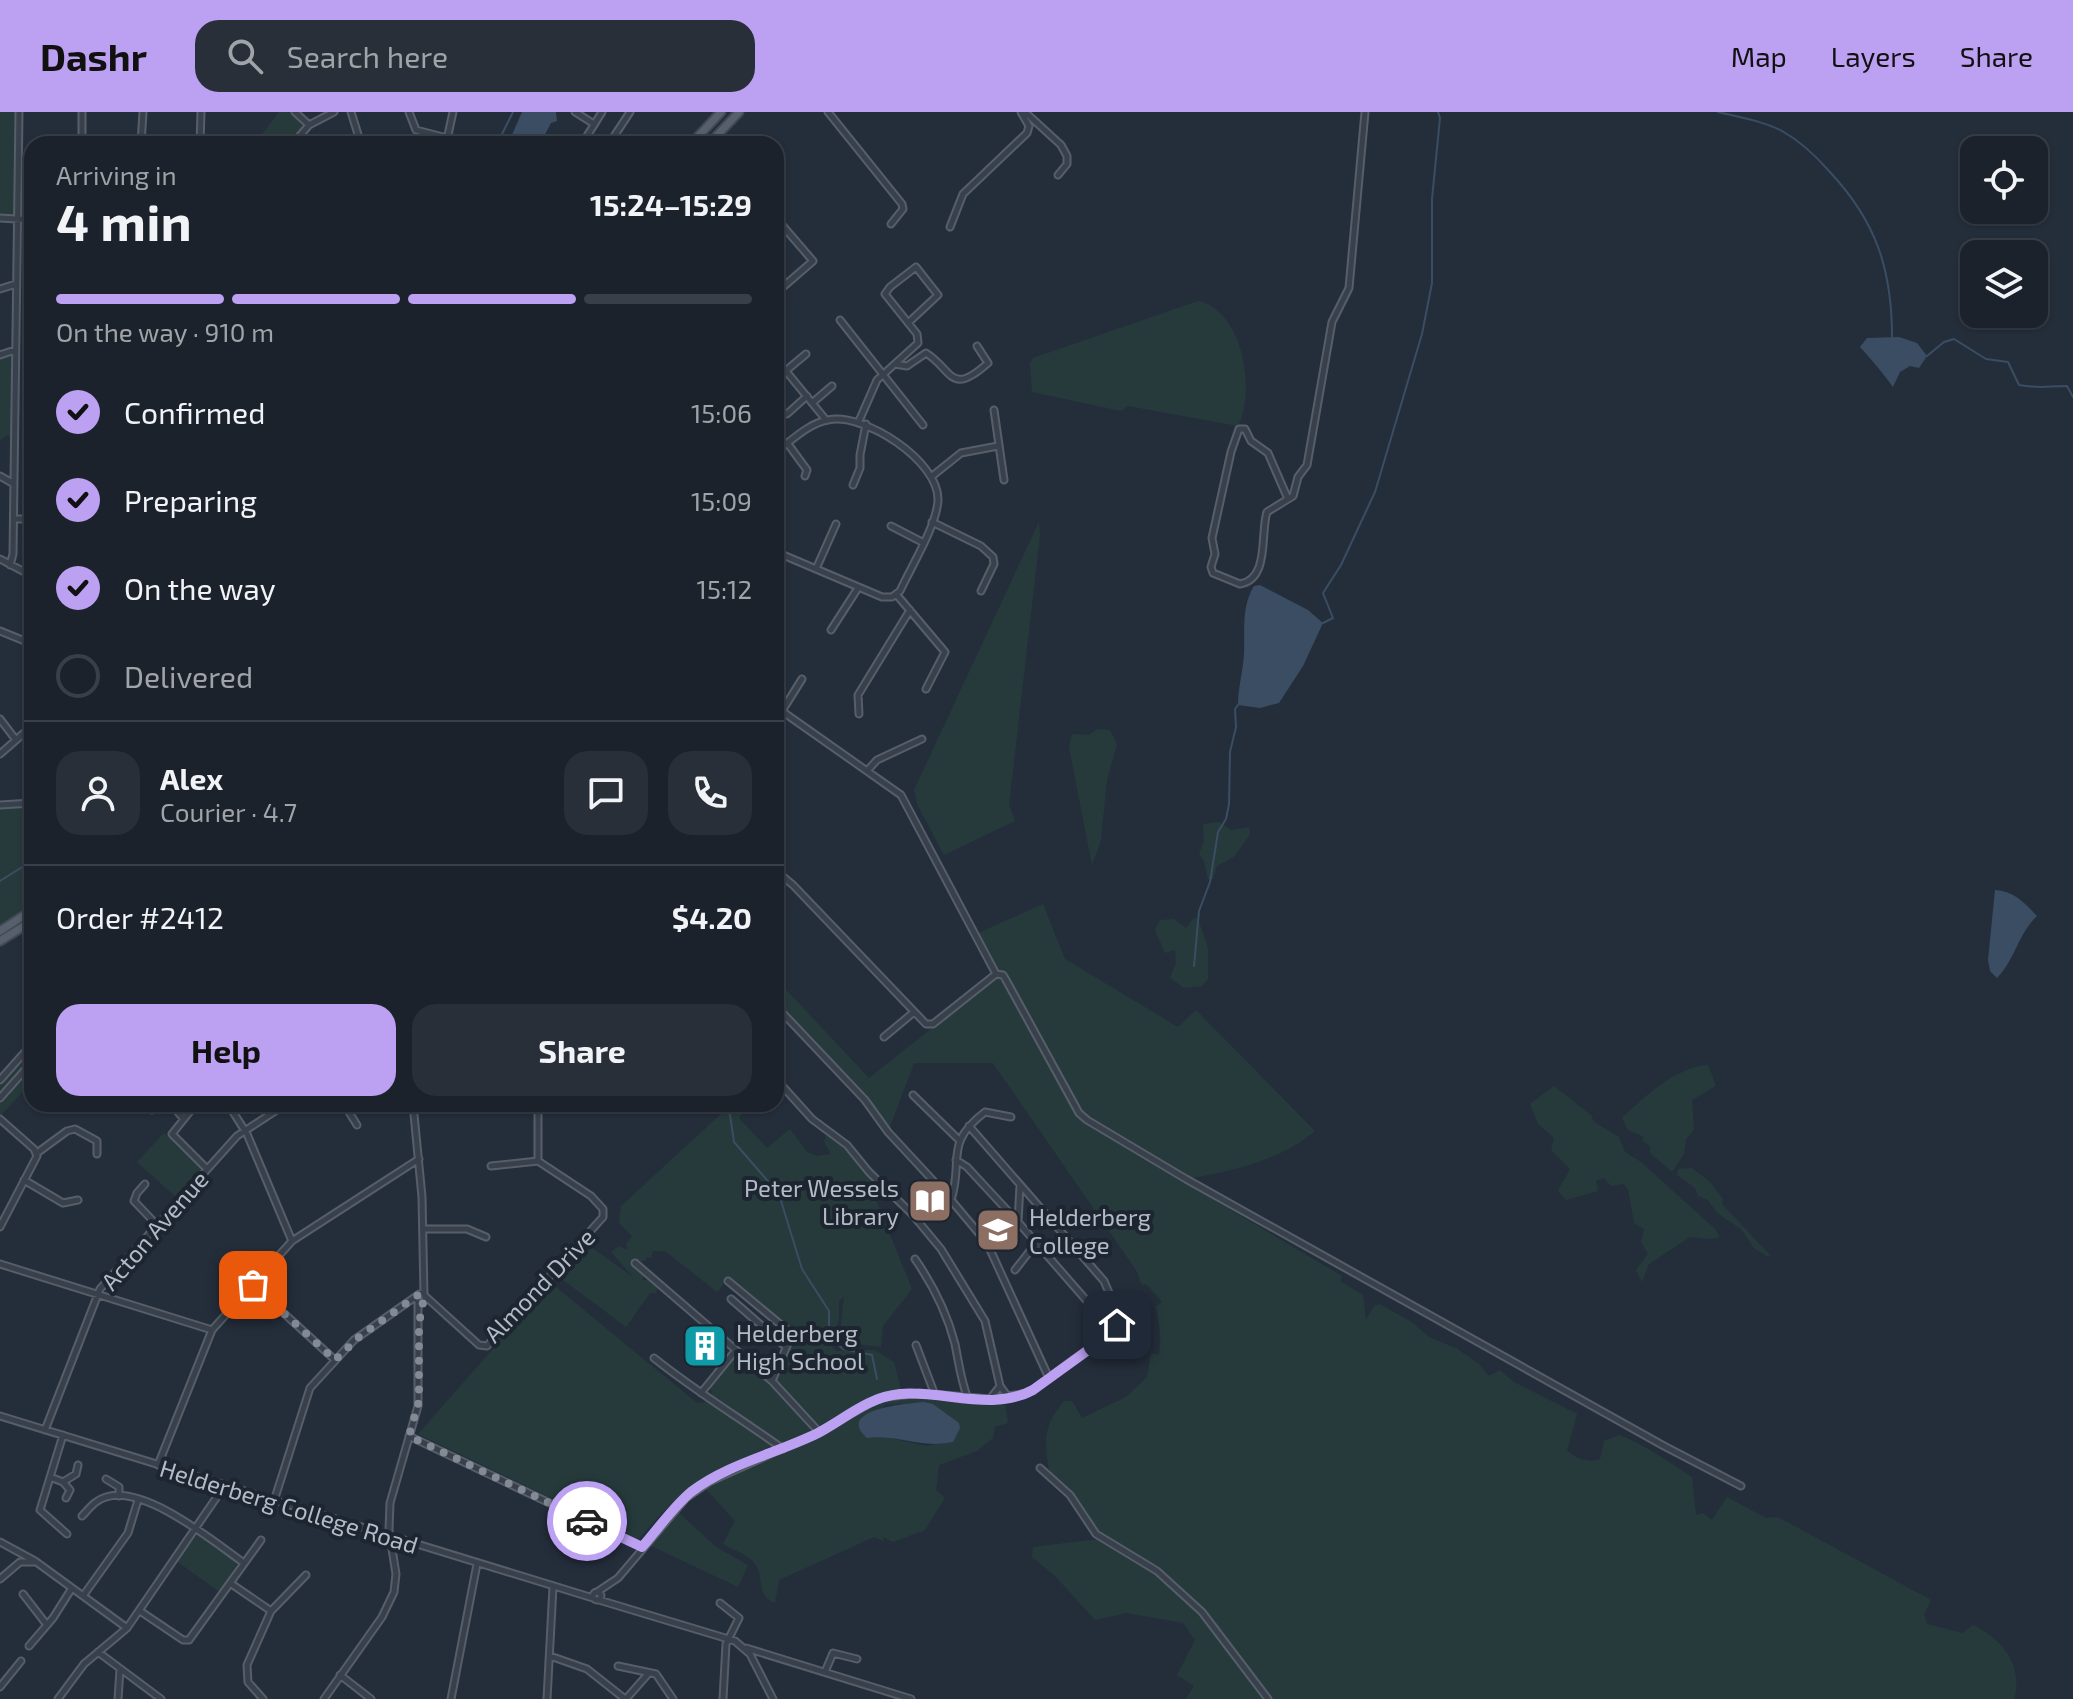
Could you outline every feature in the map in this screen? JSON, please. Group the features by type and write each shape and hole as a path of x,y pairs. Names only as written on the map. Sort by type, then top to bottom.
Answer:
{"main road":[{"path":"698,136 721,112"},
{"path":"718,136 739,112"},
{"path":"0,931 24,915"},
{"path":"0,941 24,926"}],"street":[{"path":"10,565 14,519 19,112"},
{"path":"82,112 82,136"},
{"path":"142,136 143,112"},
{"path":"200,136 201,112"},
{"path":"295,112 309,125"},
{"path":"300,136 309,125 334,112"},
{"path":"351,112 358,136"},
{"path":"409,112 418,132 431,136"},
{"path":"448,136 453,112"},
{"path":"575,112 594,124"},
{"path":"587,136 602,112"},
{"path":"614,136 630,112"},
{"path":"828,112 902,204 903,209 891,224"},
{"path":"1023,112 1065,152 1067,164 1058,175"},
{"path":"950,227 963,194 1027,133 1029,126 1023,112"},
{"path":"1288,499 1268,453 1251,441 1245,429 1239,429 1212,538 1215,554 1211,567 1213,573 1228,582 1247,583 1259,566 1267,512 1293,496 1298,477 1307,465 1332,322 1349,288 1365,112"},
{"path":"0,218 24,219"},
{"path":"784,227 813,261 784,286"},
{"path":"859,421 873,385 919,341 886,298 885,291 916,267 938,295 908,323"},
{"path":"0,289 16,284"},
{"path":"840,320 923,425"},
{"path":"895,364 907,366 924,353 929,354 948,376 958,380 988,363 977,346"},
{"path":"0,355 15,350"},
{"path":"806,354 786,371 826,420"},
{"path":"812,403 832,386"},
{"path":"787,414 807,396"},
{"path":"994,410 1004,480"},
{"path":"784,446 826,420 859,421 895,441 931,477 938,502 932,522 896,594"},
{"path":"853,485 860,468 866,424"},
{"path":"788,443 807,470 805,476"},
{"path":"931,477 961,453 998,446"},
{"path":"0,476 14,484"},
{"path":"14,519 24,519"},
{"path":"932,522 981,546 995,562 981,591"},
{"path":"816,569 836,524"},
{"path":"891,526 922,542"},
{"path":"784,555 882,597 896,594"},
{"path":"0,559 24,572"},
{"path":"831,630 858,588"},
{"path":"896,594 945,652 926,689"},
{"path":"859,714 858,695 910,610"},
{"path":"0,631 24,641"},
{"path":"784,702 802,679"},
{"path":"784,713 905,800 996,974"},
{"path":"0,719 16,740"},
{"path":"0,754 24,733"},
{"path":"867,771 877,760 922,739"},
{"path":"0,805 24,804"},
{"path":"784,878 926,1024 933,1024 996,974 1003,975 1079,1113 1089,1122 1653,1441 1741,1486"},
{"path":"884,1037 914,1012"},
{"path":"784,1014 865,1100 888,1132 987,1243 1049,1378"},
{"path":"13,1084 2,1078 24,1053"},
{"path":"0,1098 24,1071"},
{"path":"784,1088 812,1119 847,1145 941,1249 985,1321 1000,1386 1009,1398"},
{"path":"913,1095 959,1140"},
{"path":"178,1112 183,1118"},
{"path":"189,1112 172,1131 172,1137 207,1169"},
{"path":"233,1112 244,1130 292,1241"},
{"name":"Acton Avenue","path":"45,1430 97,1293 244,1130 273,1112"},
{"path":"349,1112 357,1125"},
{"path":"324,1699 382,1617 394,1592 396,1568 390,1537 390,1499 419,1401 423,1229 414,1112"},
{"path":"491,1166 538,1161 538,1112"},
{"path":"951,1200 959,1140 969,1126 987,1112 1011,1117"},
{"path":"0,1119 37,1153"},
{"path":"598,1596 618,1578 690,1493 819,1432 879,1398 902,1394 990,1399 1028,1393 1115,1328 1118,1314 1104,1281 969,1126"},
{"path":"0,1227 37,1153 67,1131 75,1129 97,1141 97,1154"},
{"path":"158,1465 212,1330 292,1241 419,1159"},
{"path":"956,1160 967,1167 1115,1328"},
{"name":"Almond Drive","path":"421,1298 435,1306 479,1345 487,1346 603,1217 603,1209 591,1196 538,1161"},
{"path":"24,1180 63,1203 78,1200"},
{"path":"145,1184 134,1201 157,1225"},
{"path":"1018,1223 1020,1185"},
{"path":"423,1229 471,1228 486,1237"},
{"path":"1015,1270 1036,1243"},
{"path":"915,1259 944,1310 955,1344 959,1375 968,1399"},
{"path":"635,1263 772,1381 819,1432"},
{"path":"0,1264 212,1330"},
{"path":"728,1281 792,1333 772,1381"},
{"path":"253,1285 335,1360"},
{"path":"274,1501 307,1393 359,1337 421,1298"},
{"path":"419,1324 421,1298"},
{"path":"731,1299 786,1347"},
{"path":"404,1306 414,1308 418,1316"},
{"path":"916,1345 935,1395"},
{"path":"701,1393 736,1350"},
{"path":"654,1358 783,1449"},
{"path":"707,1385 709,1397"},
{"path":"990,1399 1000,1386"},
{"name":"Helderberg College Road","path":"0,1416 553,1587 598,1596 608,1602 729,1638 745,1648"},
{"path":"63,1435 53,1478 40,1511 67,1534"},
{"path":"409,1436 642,1547"},
{"path":"63,1482 76,1474 78,1465"},
{"path":"1040,1468 1070,1495 1096,1534 1157,1571 1202,1612 1268,1699"},
{"path":"53,1478 63,1482 70,1490 66,1498"},
{"path":"106,1479 119,1487 120,1497"},
{"path":"58,1699 69,1681 127,1628 225,1485"},
{"path":"82,1516 103,1497 138,1500 164,1508 244,1563"},
{"path":"83,1596 128,1533 138,1500"},
{"path":"140,1611 183,1640 189,1640 261,1540"},
{"path":"0,1542 35,1561 127,1628"},
{"path":"0,1579 20,1562 35,1561"},
{"path":"451,1699 477,1564"},
{"path":"263,1699 250,1686 247,1669 271,1611 306,1575"},
{"path":"230,1583 271,1611"},
{"path":"547,1699 553,1587"},
{"path":"29,1646 72,1588"},
{"path":"23,1594 47,1625"},
{"path":"720,1603 739,1618 726,1644 723,1699"},
{"path":"745,1648 911,1699"},
{"path":"745,1648 773,1699"},
{"path":"98,1652 161,1699"},
{"path":"825,1672 833,1653 857,1659"},
{"path":"550,1656 587,1669 625,1699 641,1683 645,1673"},
{"path":"0,1687 21,1661"},
{"path":"618,1666 658,1676 673,1699"},
{"path":"118,1699 120,1669"},
{"path":"340,1675 371,1699"}],"green space":[{"path":"0,112 17,112 16,209 12,215 0,215"},
{"path":"279,112 291,112 301,121 302,128 296,136 261,136"},
{"path":"1198,301 1226,319 1242,354 1246,393 1238,426 1128,406 1121,411 1032,392 1030,364 1033,358"},
{"path":"9,355 13,359 12,437 7,435 0,440 0,358"},
{"path":"1039,522 1009,805 1015,821 944,855 918,806 914,790"},
{"path":"1097,729 1110,730 1117,744 1107,780 1101,840 1092,865 1069,747 1072,734 1089,735"},
{"path":"24,806 24,911 0,926 0,807"},
{"path":"1219,822 1231,830 1249,827 1250,834 1235,856 1217,866 1213,879 1208,879 1199,854 1204,841 1203,824"},
{"path":"1043,904 1065,959 1178,1027 1196,1010 1315,1131 1271,1157 1220,1173 1186,1179 1081,1115 1006,980 996,974 976,934"},
{"path":"1194,918 1198,919 1208,948 1208,979 1202,986 1184,988 1170,978 1176,963 1175,950 1165,953 1155,930 1160,920 1174,919 1186,928"},
{"path":"998,976 1002,977 1081,1121 1342,1276 1340,1281 1363,1295 1366,1320 1374,1306 1380,1304 1413,1323 1429,1337 1456,1348 1479,1364 1489,1376 1500,1370 1514,1382 1577,1414 1567,1450 1574,1456 1587,1460 1600,1459 1604,1441 1619,1435 1629,1439 1692,1477 1696,1515 1703,1513 1712,1520 1727,1497 1766,1518 1778,1517 1931,1600 1924,1614 1927,1624 1962,1633 1973,1625 1983,1631 2001,1646 2013,1665 2016,1675 2014,1699 1186,1699 1194,1686 1177,1675 1195,1640 1183,1623 1127,1613 1095,1620 1055,1576 1032,1557 1033,1547 1107,1538 1066,1489 1050,1475 1046,1436 1052,1419 1064,1401 1072,1401 1082,1418 1126,1397 1147,1377 1151,1353 1159,1355 1156,1306 1162,1302 1146,1284 1142,1285 1136,1270 993,1063 914,1063 888,1132 865,1100 784,1014 784,988 869,1078"},
{"path":"24,1058 24,1090 0,1116 0,1085"},
{"path":"1708,1065 1716,1086 1692,1100 1694,1130 1686,1139 1684,1154 1672,1172 1650,1153 1650,1146 1642,1140 1644,1137 1628,1130 1622,1118 1673,1077"},
{"path":"1554,1086 1591,1115 1594,1122 1619,1137 1625,1152 1641,1162 1720,1237 1690,1237 1649,1264 1642,1282 1636,1270 1648,1254 1641,1242 1644,1229 1634,1223 1628,1189 1623,1184 1611,1186 1604,1178 1596,1181 1598,1191 1566,1200 1558,1191 1570,1169 1551,1150 1554,1138 1538,1124 1530,1104"},
{"path":"718,1112 744,1112 739,1118 767,1148 790,1129 807,1152 817,1156 831,1154 824,1142 826,1135 847,1149 861,1167 863,1165 873,1176 872,1190 912,1289 883,1326 881,1347 839,1342 844,1296 839,1302 839,1319 833,1337 823,1335 836,1351 874,1350 894,1362 902,1393 869,1400 820,1430 775,1383 774,1377 794,1333 729,1278 717,1292 665,1251 653,1251 651,1258 639,1262 639,1271 644,1277 642,1280 651,1279 658,1287 656,1293 650,1293 626,1327 563,1280 588,1245 633,1277 611,1252 619,1246 628,1250 626,1244 632,1236 619,1223 621,1206 720,1115"},
{"path":"164,1133 201,1169 177,1198 137,1162"},
{"path":"1692,1168 1710,1182 1723,1199 1722,1204 1770,1255 1768,1257 1754,1248 1741,1229 1717,1213 1708,1200 1698,1196 1695,1188 1677,1175 1678,1169"},
{"path":"551,1283 697,1403 707,1402 771,1446 683,1494 638,1540 418,1434"},
{"path":"735,1354 771,1382 817,1431 782,1446 712,1395 710,1384 718,1373 721,1375"},
{"path":"913,1396 1002,1402 1005,1403 1008,1423 995,1427 993,1438 977,1451 939,1465 936,1490 945,1498 925,1530 893,1542 874,1537 779,1580 775,1603 765,1595 753,1561 723,1544 735,1521 703,1486 840,1423 869,1406","holes":["933,1404 953,1420 953,1442 926,1446 882,1436 871,1438 885,1405"]},
{"path":"677,1511 716,1547 748,1565 738,1587 649,1545"},
{"path":"198,1534 238,1562 220,1592 176,1561"}],"water":[{"path":"522,112 556,112 557,121 551,123 544,136 512,136"},
{"path":"1899,337 1917,343 1927,356 1919,368 1910,366 1900,372 1893,387 1860,347 1867,338"},
{"path":"1260,585 1308,610 1323,623 1303,666 1279,703 1260,708 1238,705 1245,611 1254,586"},
{"path":"1995,890 2013,895 2037,916 1997,978 1990,971 1988,960"},
{"path":"924,1402 933,1404 959,1423 960,1428 953,1442 930,1444 867,1438 859,1428 860,1420 867,1414"}],"waterway":[{"path":"501,136 513,112"},
{"path":"1323,623 1333,618 1323,593 1341,565 1375,492 1422,334 1432,283 1432,199 1440,118 1438,112"},
{"path":"1718,112 1759,122 1789,135 1824,165 1859,208 1878,247 1884,268 1889,289 1892,337"},
{"path":"1927,356 1944,342 1954,339 1986,359 2008,362 2019,385 2067,386 2073,397"},
{"path":"1194,966 1199,911 1210,882 1218,832 1226,819 1229,804 1230,752 1238,705"},
{"path":"0,881 24,866"},
{"path":"728,1112 734,1142 773,1187 781,1201 802,1269 829,1311 829,1333 843,1349 872,1355 877,1379"}],"way so far":[{"path":"253,1285 335,1360 350,1344 418,1295 417,1301 423,1302 419,1324 419,1401 409,1436 587,1521"}],"place":[{"name":"Peter Wessels Library","path":"930,1201"},
{"name":"Helderberg College","path":"998,1230"},
{"name":"Helderberg High School","path":"705,1346"}],"route":[{"path":"587,1521 642,1547 690,1493 819,1432 870,1401 920,1393 968,1399 1022,1395 1098,1343 1117,1325"}]}
